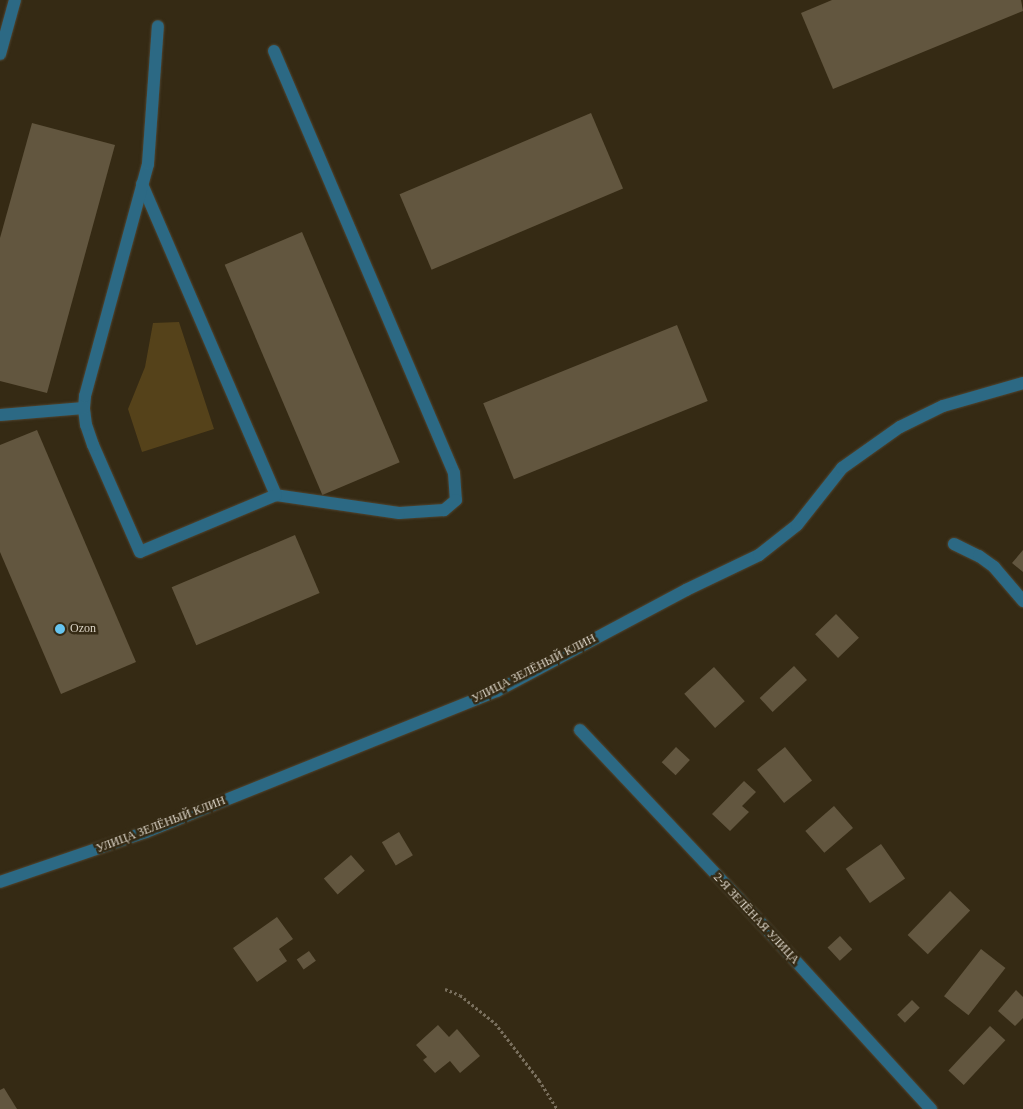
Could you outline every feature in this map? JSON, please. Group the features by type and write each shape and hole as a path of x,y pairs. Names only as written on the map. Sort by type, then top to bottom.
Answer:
{"street":[{"path":"0,54 15,0"},
{"path":"158,26 150,151 85,396 84,408 86,425 93,445 140,552 276,495 399,512 444,510 456,500 454,473 274,51"},
{"path":"142,184 276,495"},
{"name":"УЛИЦА ЗЕЛЁНЫЙ КЛИН","path":"0,882 146,832 497,691 686,590 759,555 797,525 842,468 900,427 943,406 1023,383"},
{"path":"0,415 84,408"},
{"path":"954,544 979,556 994,567 1023,601"},
{"name":"2-Я ЗЕЛЁНАЯ УЛИЦА","path":"580,730 931,1109"}],"path":[{"path":"445,989 460,995 495,1023 539,1080 558,1109"}],"shaded area":[{"path":"179,322 214,429 142,452 128,409 145,367 153,323"}],"building":[{"path":"832,0 1021,0 1023,11 833,89 801,13"},
{"path":"591,113 623,188 432,270 400,194"},
{"path":"32,123 115,145 47,393 0,381 0,238"},
{"path":"302,232 400,462 322,495 225,265"},
{"path":"677,325 708,401 514,479 483,403"},
{"path":"37,430 136,662 61,694 0,552 0,445"},
{"path":"295,535 320,593 196,645 172,587"},
{"path":"1023,550 1023,572 1012,563"},
{"path":"836,614 859,638 838,658 815,634"},
{"path":"794,666 807,680 773,712 760,698"},
{"path":"714,667 745,701 715,728 684,694"},
{"path":"676,747 690,760 676,775 662,762"},
{"path":"785,747 812,780 784,803 757,770"},
{"path":"744,781 756,792 742,806 749,812 730,831 712,814"},
{"path":"834,806 853,828 824,853 805,831"},
{"path":"399,832 413,855 396,865 382,842"},
{"path":"881,844 905,878 870,903 846,869"},
{"path":"351,855 365,871 338,894 324,879"},
{"path":"950,891 970,910 928,954 908,935"},
{"path":"277,917 293,939 279,949 287,961 257,982 233,948"},
{"path":"840,936 852,949 840,961 828,948"},
{"path":"981,949 1005,968 968,1015 944,996"},
{"path":"309,951 316,961 304,969 297,960"},
{"path":"1016,990 1023,997 1023,1018 1015,1026 998,1011"},
{"path":"912,1000 920,1008 905,1023 897,1015"},
{"path":"438,1025 449,1037 457,1029 480,1056 460,1073 450,1061 435,1073 423,1060 427,1057 416,1045"},
{"path":"990,1026 1005,1040 964,1085 948,1071"},
{"path":"4,1088 17,1109 0,1109 0,1090"}],"place":[{"name":"Ozon","path":"60,629"}]}
